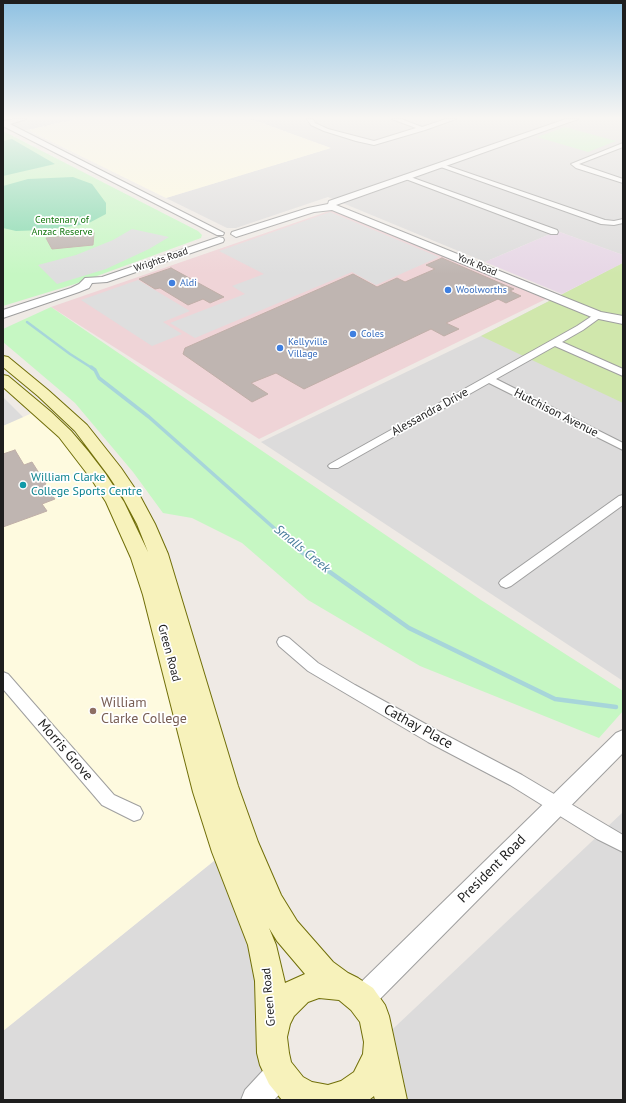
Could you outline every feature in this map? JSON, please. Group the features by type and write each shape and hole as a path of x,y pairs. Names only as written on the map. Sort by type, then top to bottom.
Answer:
{"main road":[{"name":"Green Road","path":"3,360 43,393 81,428 115,472 131,496 146,524 158,554 226,786 271,905 287,931 323,972 351,992"},
{"name":"Green Road","path":"3,379 46,415 82,455 99,477 115,502 142,558 205,792 225,852 262,945 270,981 272,1037"},
{"path":"379,1042 378,1056 364,1083 349,1095 318,1099 292,1088 280,1073 273,1053 272,1037 275,1022 283,1005 298,991 319,983 351,992 374,1016 391,1100"}],"street":[{"path":"93,170 220,237"},
{"path":"329,205 424,170"},
{"path":"456,170 604,222 614,223 623,221"},
{"path":"587,170 623,181"},
{"path":"405,177 554,232"},
{"name":"Wrights Road","path":"3,314 85,286 89,288 100,288 106,284 103,280 220,237 227,241 235,240 237,238 236,234 329,205"},
{"name":"York Road","path":"329,205 598,315 623,320"},
{"name":"Alessandra Drive","path":"334,466 580,328 598,315"},
{"path":"555,342 623,373"},
{"name":"Hutchison Avenue","path":"488,379 623,447"},
{"path":"506,583 623,499"},
{"name":"Cathay Place","path":"284,642 313,667 344,686 557,804 623,844"},
{"name":"Morris Grove","path":"3,678 108,800 134,812"},
{"name":"President Road","path":"351,992 557,804 623,739"},
{"path":"255,1100 280,1073"}],"shaded area":[{"path":"110,170 257,170 166,198"},
{"path":"256,170 623,170 623,255 557,231 485,262 328,197 236,228 227,228 166,198"},
{"name":"Kellyville Village","path":"332,210 546,299 259,439 51,307"},
{"path":"330,212 439,257 376,285 352,272 195,338 170,323 245,294 232,286 264,274 219,251"},
{"path":"132,229 169,237 149,249 106,269 57,284 38,265 76,255 113,240"},
{"path":"557,231 623,255 623,263 562,294 485,262"},
{"path":"623,263 623,681 261,442 481,336"},
{"path":"138,280 190,311 163,322 182,334 152,346 81,300"},
{"path":"3,397 24,418 3,426"},
{"name":"William Clarke College","path":"39,410 115,502 225,852 3,1031 3,426"},
{"path":"623,812 623,1100 331,1100 349,1095 379,1042"},
{"path":"225,852 280,1073 324,1100 3,1100 3,1031"}],"green space":[{"name":"Centenary of Anzac Reserve","path":"3,170 80,170 198,231 202,235 201,238 75,284 3,306"},
{"path":"3,170 27,170 3,176"},
{"path":"73,177 92,184 106,203 106,214 87,224 44,230 16,231 3,228 3,186 28,179"},
{"path":"623,263 623,403 481,336 555,298"},
{"path":"51,307 481,600 623,691 623,711 599,738 420,666 308,600 242,543 192,518 163,513 133,472 75,403 3,342 3,329"}],"building":[{"path":"94,233 93,245 52,249 46,238"},
{"name":"Kellyville Village","path":"442,258 514,289 510,291 521,296 506,303 498,299 446,323 459,329 444,336 431,329 304,389 276,373 251,383 268,394 252,402 183,354 185,348 353,274 377,287 397,278 405,282 435,269 426,265"},
{"name":"Aldi","path":"171,268 224,297 210,303 203,299 188,305 160,288 155,289 139,279"},
{"name":"William Clarke College Sports Centre","path":"15,450 24,465 32,462 46,484 44,485 55,499 42,504 47,511 3,527 3,454"}],"waterway":[{"name":"Smalls Creek","path":"27,322 70,354 92,368"},
{"name":"Smalls Creek","path":"91,367 95,370 99,378 149,417 301,552"},
{"name":"Smalls Creek","path":"300,551 409,628 555,699 616,707"}],"place":[{"name":"Aldi","path":"172,283"},
{"name":"Woolworths","path":"448,290"},
{"name":"Coles","path":"353,334"},
{"name":"Kellyville Village","path":"280,348"},
{"name":"William Clarke College Sports Centre","path":"23,485"},
{"name":"William Clarke College","path":"93,711"}]}
